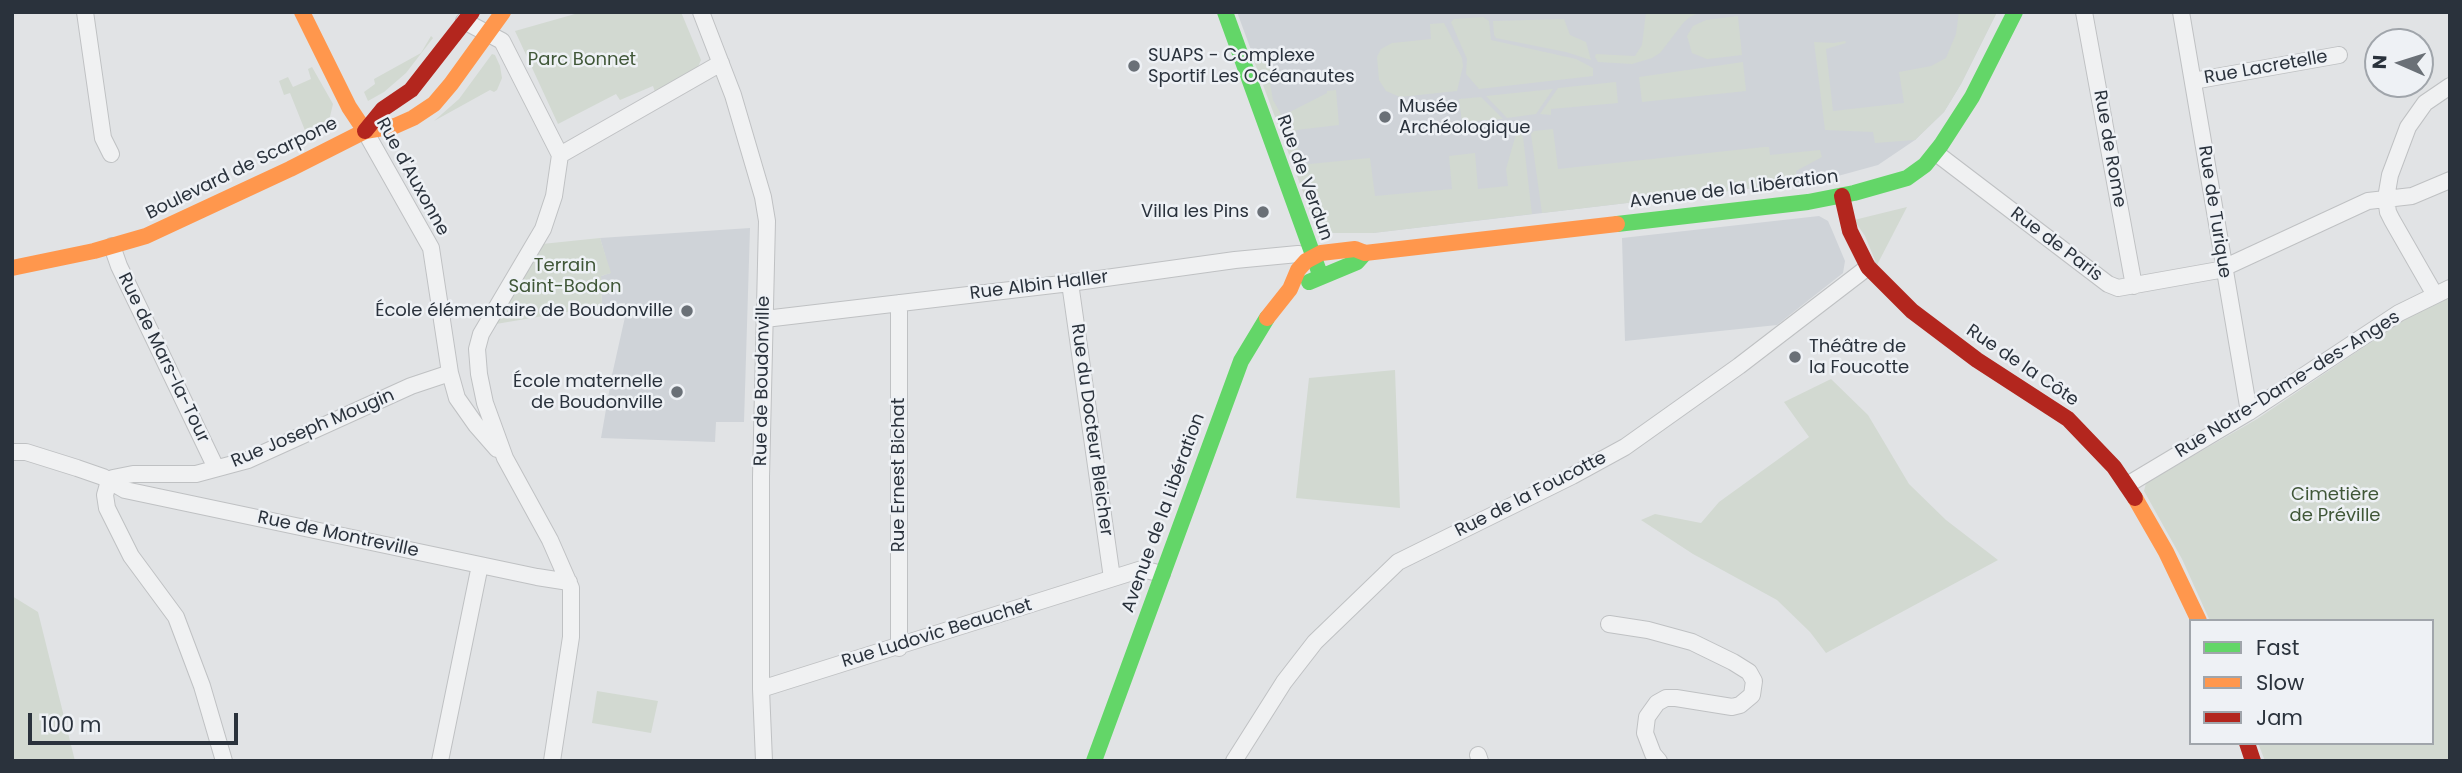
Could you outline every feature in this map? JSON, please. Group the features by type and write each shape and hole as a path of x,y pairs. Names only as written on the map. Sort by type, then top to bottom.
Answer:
{"main road":[{"name":"Rue d'Auxonne","path":"302,12 349,107 365,131"},
{"path":"365,131 395,126 434,104 503,12"},
{"name":"Rue de Verdun","path":"1225,12 1321,277"},
{"name":"Avenue de la Libération","path":"1094,761 1241,361 1268,315 1290,289 1298,270 1312,256 1355,249 1365,253 1737,211 1842,196 1907,178 1936,153 1972,97 2015,12"},
{"path":"365,131 383,109 401,99 416,85 468,17"},
{"name":"Boulevard de Scarpone","path":"12,268 113,246 179,222 365,131"},
{"path":"1842,196 1850,231 1868,267"},
{"name":"Avenue de la Libération","path":"1290,289 1357,261 1365,253"},
{"name":"Rue de la Côte","path":"1868,267 1912,311 1936,330 2068,419 2114,467 2166,552 2198,619"}],"street":[{"path":"85,12 103,138 111,154"},
{"name":"Rue de Boudonville","path":"701,12 733,95 765,210 761,477 761,689 764,761"},
{"name":"Rue de Rome","path":"2084,12 2134,286"},
{"name":"Rue de Turique","path":"2181,12 2249,412"},
{"path":"468,17 488,34 502,41 560,155 554,196 543,229 478,341 479,374 486,408 505,458 550,540 572,592 571,637 552,761"},
{"name":"Rue Lacretelle","path":"2193,81 2339,55"},
{"path":"560,155 721,63"},
{"path":"2442,291 2392,220 2386,198 2390,175 2408,127 2425,103 2450,86"},
{"name":"Rue d'Auxonne","path":"365,131 430,248 450,373 457,398 505,458"},
{"name":"Rue de Paris","path":"1936,153 2108,284 2119,288 2223,269 2361,204 2412,195 2450,180"},
{"name":"Rue de Mars-la-Tour","path":"113,246 119,267 216,468"},
{"name":"Rue Albin Haller","path":"765,318 1070,283 1235,260 1298,254 1312,256"},
{"name":"Rue de la Foucotte","path":"1234,761 1283,682 1315,642 1398,562 1625,447 1730,373 1868,267"},
{"name":"Rue du Docteur Bleicher","path":"1070,283 1112,578"},
{"name":"Rue Notre-Dame-des-Anges","path":"2127,485 2249,412 2399,313 2442,291"},
{"name":"Rue Ernest Bichat","path":"899,303 899,648"},
{"name":"Rue Joseph Mougin","path":"110,481 126,475 196,474 261,455 411,386 450,373"},
{"path":"468,414 486,408"},
{"path":"12,452 51,460 110,481 105,495 107,508 131,555 176,617 202,686 224,761"},
{"name":"Rue de Montreville","path":"110,481 125,491 569,582"},
{"path":"440,761 480,565"},
{"name":"Rue Ludovic Beauchet","path":"761,689 899,648 1142,569 1162,574"},
{"path":"1609,624 1648,630 1692,642 1733,662 1749,673 1754,681 1752,695 1740,705 1676,698 1666,698 1657,703 1647,717 1646,733 1653,754 1659,761"}],"shaded area":[{"path":"1237,12 1997,12 1944,112 1915,140 1878,165 1827,179 1797,183 1373,233 1324,233 1319,219 1314,221"},
{"path":"1819,216 1828,221 1832,230 1845,261 1843,273 1777,325 1625,341 1622,238"},
{"name":"École élémentaire de Boudonville","path":"750,228 744,422 716,422 715,442 601,438 625,317 625,303 602,306 601,276 610,273 600,238"}],"green space":[{"name":"Parc Bonnet","path":"582,12 681,12 701,60 698,67 655,92 653,86 620,100 616,94 558,124 515,31"},
{"path":"1646,12 1700,12 1684,22 1660,53 1652,58 1632,64 1598,62 1596,54 1635,56 1642,45"},
{"path":"1959,12 1997,12 1944,112 1915,140 1875,143 1873,132 1825,130 1814,42 1846,43 1826,49 1833,111 1904,103 1899,72 1931,66 1946,58 1956,34"},
{"path":"1738,16 1742,55 1707,59 1692,53 1687,36 1693,26 1706,20"},
{"path":"1483,17 1489,21 1491,40 1576,59 1593,68 1593,76 1479,89 1466,74 1467,59 1451,22 1454,19"},
{"path":"1564,19 1570,35 1586,42 1591,60 1566,52 1496,38 1494,35 1493,21"},
{"path":"1444,23 1462,58 1463,66 1457,91 1400,97 1386,91 1379,80 1377,57 1381,49 1392,43 1431,39 1430,24"},
{"path":"431,36 433,38 406,73 384,92 368,101 364,92 375,84 374,79 421,53"},
{"path":"1276,50 1269,78 1273,100 1282,116 1327,91 1336,90 1339,125 1296,130 1300,165 1370,158 1375,196 1452,189 1449,156 1475,153 1478,189 1508,186 1506,169 1516,134 1520,133 1523,137 1532,214 1373,233 1324,233 1319,219 1314,221 1251,53"},
{"path":"492,54 500,66 502,78 497,90 490,90 434,121 459,99"},
{"path":"1743,62 1746,91 1642,102 1639,77"},
{"path":"312,67 333,104 328,125 310,134 306,133 290,93 284,95 279,81 288,77 293,87 311,79 308,69"},
{"path":"1616,82 1618,103 1551,109 1551,115 1540,114 1558,88"},
{"path":"1553,89 1536,114 1507,118 1486,96"},
{"path":"1481,97 1503,119 1462,122 1459,99"},
{"path":"1553,129 1558,169 1764,147 1769,147 1770,155 1820,150 1822,157 1796,171 1797,183 1542,213 1531,134 1534,131"},
{"path":"1907,207 1877,265 1865,236 1854,220"},
{"name":"Terrain Saint-Bodon","path":"600,238 611,273 601,276 602,306 496,324 542,244"},
{"name":"Cimetière de Préville","path":"2450,297 2450,761 2265,761 2259,745 2434,745 2434,619 2209,619 2182,559 2144,491 2146,483 2257,419 2410,316"},
{"path":"1395,370 1400,508 1296,498 1309,378"},
{"path":"1831,379 1868,415 1909,484 1946,520 1998,560 1826,653 1810,632 1777,600 1693,554 1641,520 1655,514 1701,523 1719,502 1809,437 1784,402"},
{"path":"12,596 38,612 75,761 12,761"},
{"path":"597,691 658,701 651,733 592,723"}],"traffic: fast":[{"path":"1225,12 1321,277"},
{"path":"1617,224 1808,202 1907,178 1925,165 1941,145 1972,97 2015,12"},
{"path":"1309,282 1357,262 1365,253"},
{"path":"1094,761 1241,361 1267,318"}],"traffic: slow":[{"path":"302,12 349,107 365,131"},
{"path":"12,268 94,251 146,236 365,131 395,126 413,118 434,104 451,84 503,12"},
{"path":"1267,318 1290,289 1298,270 1306,261 1321,253 1355,249 1365,253 1617,224"},
{"path":"2135,498 2166,552 2198,619"}],"traffic: jam":[{"path":"365,131 383,109 411,90 472,12"},
{"path":"1842,196 1850,231 1868,267 1912,311 1977,360 2068,419 2114,467 2135,498"},
{"path":"2248,745 2253,761"}],"place":[{"name":"SUAPS - Complexe Sportif Les Océanautes","path":"1134,66"},
{"name":"Musée Archéologique","path":"1385,117"},
{"name":"Villa les Pins","path":"1263,212"},
{"name":"École élémentaire de Boudonville","path":"687,311"},
{"name":"Théâtre de la Foucotte","path":"1795,357"},
{"name":"École maternelle de Boudonville","path":"677,392"}]}
